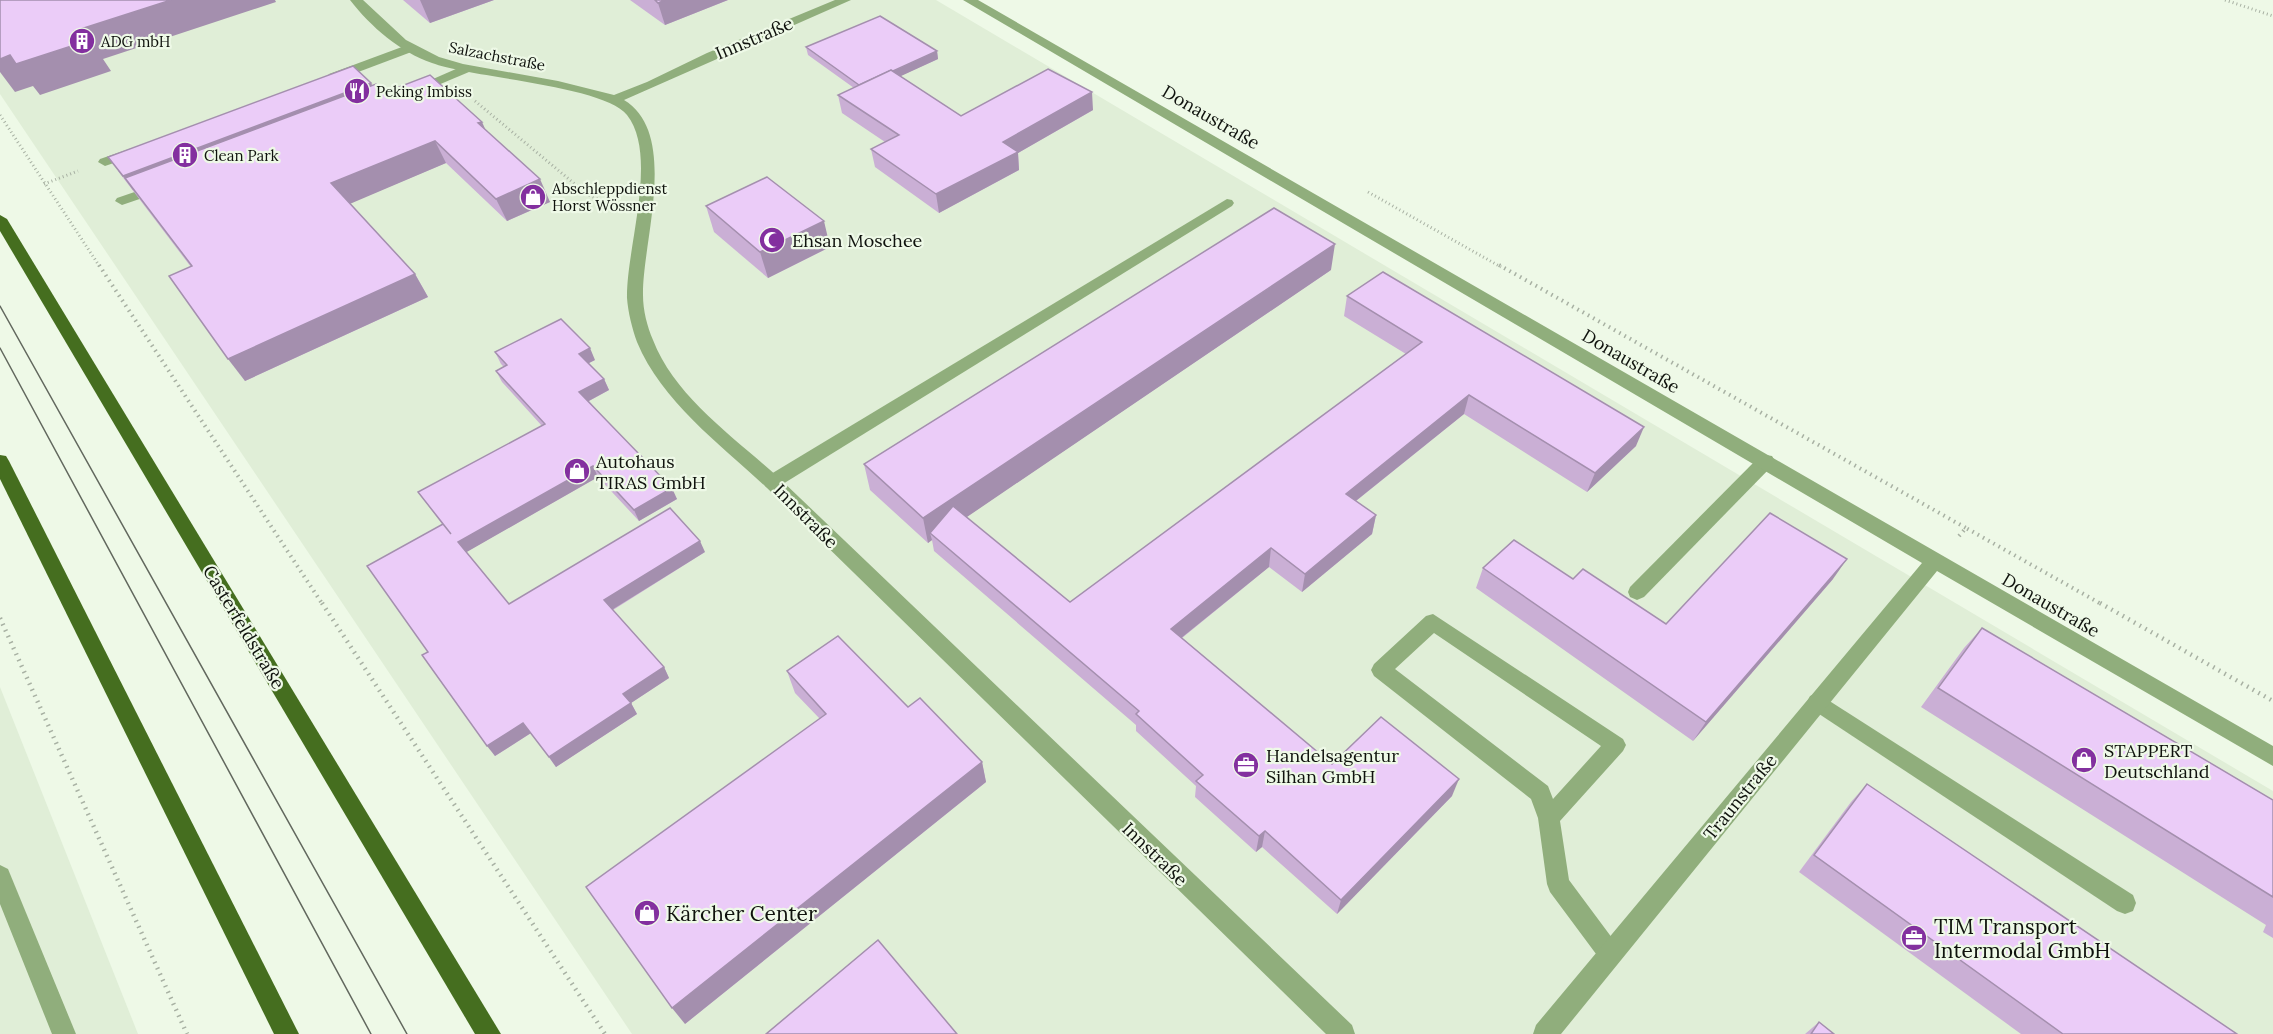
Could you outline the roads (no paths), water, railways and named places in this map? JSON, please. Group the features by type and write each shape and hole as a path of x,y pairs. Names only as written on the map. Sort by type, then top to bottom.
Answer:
{"main road":[{"name":"Casterfeldstraße","path":"0,219 489,1034"},
{"path":"0,461 287,1034"}],"street":[{"name":"Salzachstraße","path":"356,0 383,27 410,48 433,60 465,69 555,84 615,100"},
{"name":"Innstraße","path":"845,0 711,56 652,86 630,92 615,100 631,111 641,124 648,148 648,174 636,258 635,299 646,343 657,364 695,410 1343,1034"},
{"name":"Donaustraße","path":"969,0 2273,757"},
{"path":"316,83 410,48"},
{"path":"400,96 465,69"},
{"path":"105,162 147,146"},
{"path":"122,201 175,181"},
{"path":"772,482 1227,203"},
{"path":"1637,592 1766,461"},
{"name":"Traunstraße","path":"1545,1034 1935,560"},
{"path":"1549,818 1616,745 1433,622 1381,670 1540,793 1549,818 1558,884 1610,954"},
{"path":"1817,702 2124,903"},
{"path":"0,876 64,1034"}],"tram line":[{"path":"0,306 407,1034"},
{"path":"0,348 371,1034"}],"place":[{"name":"ADG mbH","path":"82,41"},
{"name":"Peking Imbiss","path":"357,91"},
{"name":"Clean Park","path":"185,155"},
{"name":"Abschleppdienst Horst Wössner","path":"533,197"},
{"name":"Ehsan Moschee","path":"772,240"},
{"name":"Autohaus TIRAS GmbH","path":"577,471"},
{"name":"STAPPERT Deutschland","path":"2084,760"},
{"name":"Handelsagentur Silhan GmbH","path":"1246,765"},
{"name":"Kärcher Center","path":"647,913"},
{"name":"TIM Transport Intermodal GmbH","path":"1914,938"}]}
